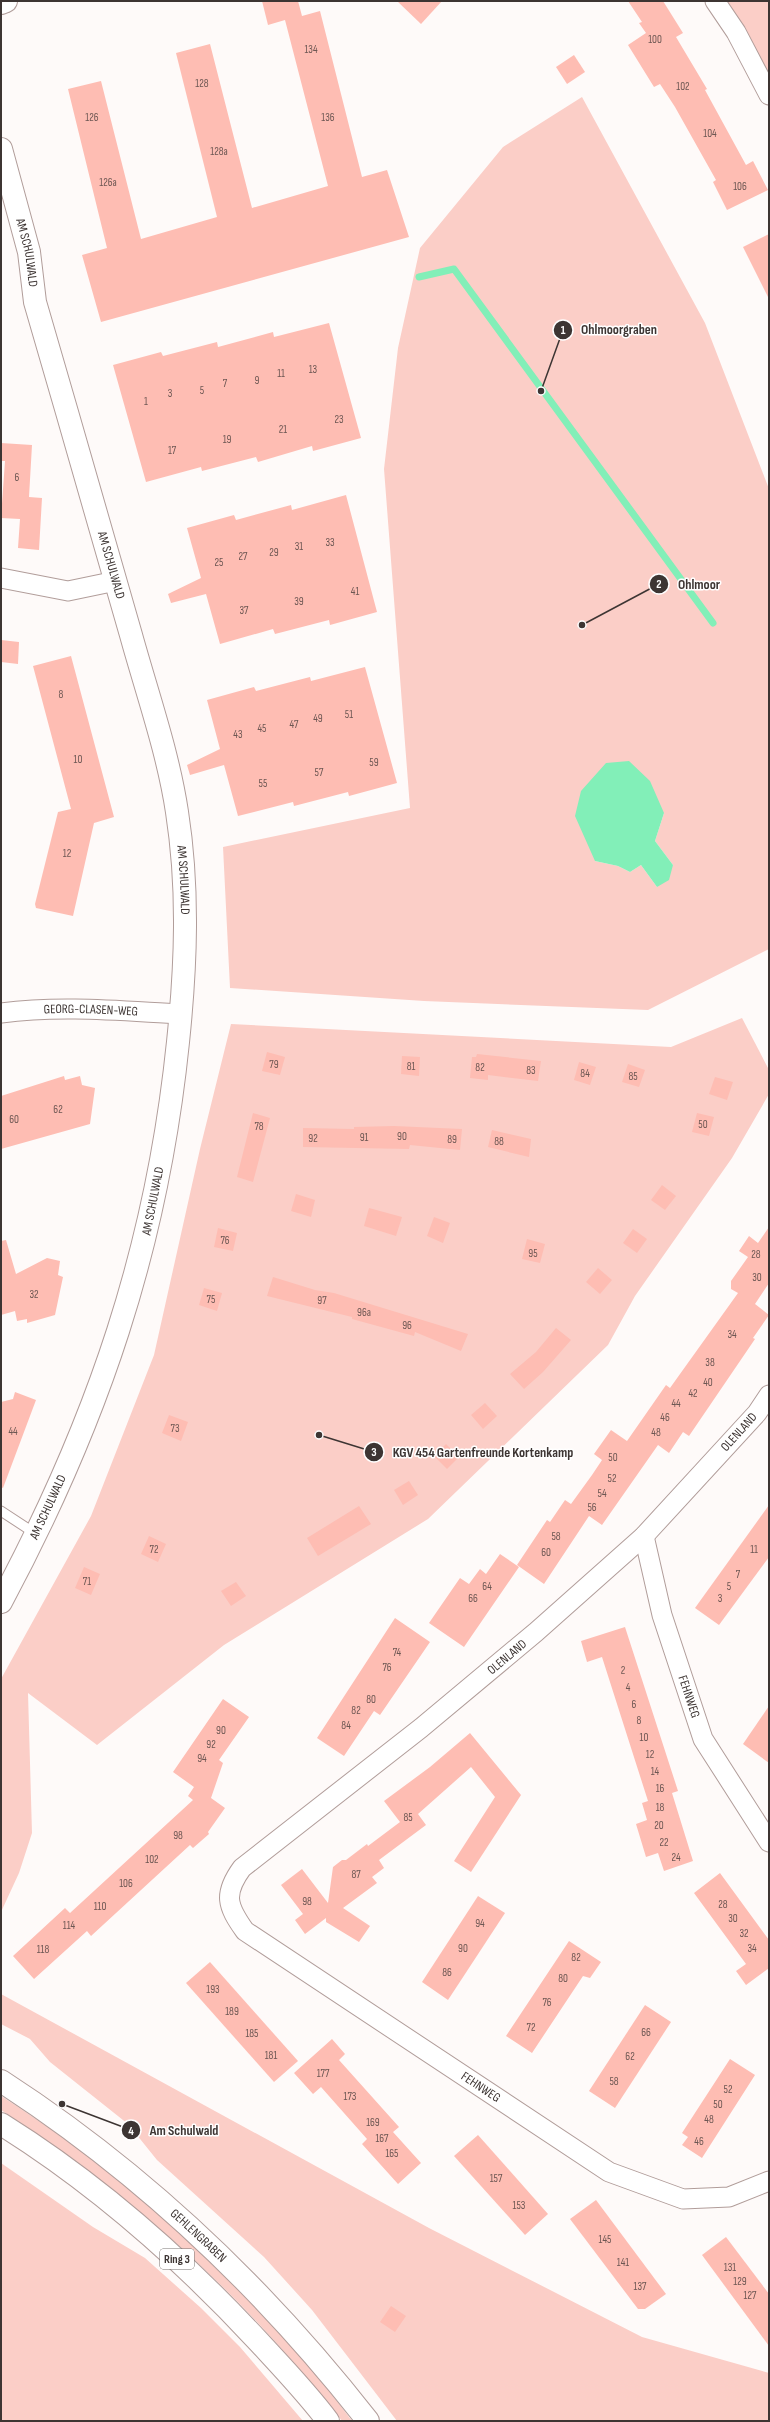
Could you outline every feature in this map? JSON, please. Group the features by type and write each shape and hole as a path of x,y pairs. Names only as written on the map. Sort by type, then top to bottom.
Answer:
{"street":[{"path":"1,3 6,1"},
{"path":"715,1 736,32 769,95"},
{"name":"AM SCHULWALD","path":"1,149 29,252 36,302 168,769 177,809 186,893 185,970 166,1134 153,1205 133,1287 99,1391 76,1447 36,1534 1,1602"},
{"path":"1,578 68,591 116,581"},
{"name":"GEORG-CLASEN-WEG","path":"1,1013 32,1009 64,1008 181,1014"},
{"name":"OLENLAND","path":"228,1898 231,1883 242,1868 421,1728 536,1632 644,1536 757,1413 769,1395"},
{"name":"FEHNWEG","path":"644,1536 662,1615 703,1739 769,1842"},
{"name":"FEHNWEG","path":"228,1898 234,1916 245,1931 609,2172 683,2199 729,2196 769,2181"},
{"name":"GEHLENGRABEN","path":"1,2081 51,2114 106,2155 156,2195 198,2233 293,2330 368,2421"},
{"name":"Ring 3","path":"1,2124 90,2185 134,2220 216,2295 310,2398 328,2421"}],"lane":[{"path":"1,1511 36,1534"}],"shaded area":[{"path":"726,1 769,1 769,75"},
{"path":"582,97 705,323 769,489 769,949 648,1010 424,1001 230,988 223,847 410,808 384,469 398,348 420,248 503,147","holes":["664,813 655,841 673,865 657,887 641,865 630,872 618,866 595,861"]},
{"path":"629,761 650,781 664,813 655,841 673,865 669,880 657,887 641,865 630,872 618,866 595,861 575,816 581,791 606,763"},
{"path":"742,1018 769,1070 769,1094 732,1158 635,1296 608,1345 428,1519 224,1645 97,1745 28,1693 32,1833 19,1873 1,1912 1,1679 91,1516 154,1355 200,1149 231,1024 671,1047"},
{"path":"1,1994 429,2228 642,2337 769,2373 769,2421 397,2421 312,2310 264,2257 157,2160 128,2124 50,2062 30,2039 1,2024"},
{"path":"1,2096 51,2129 99,2165 191,2242 276,2328 352,2421 342,2421 267,2332 185,2251 96,2177 49,2142 1,2110"},
{"path":"1,2163 93,2227 145,2258 201,2308 240,2347 303,2421 1,2421"}],"building":[{"path":"262,1 298,1 302,16 320,11 362,177 387,170 409,237 101,322 82,255 107,248 68,89 101,81 141,239 217,217 176,53 210,44 252,208 328,186 285,20 268,25"},
{"path":"397,1 442,1 421,24"},
{"path":"628,1 663,1 683,33 676,37 707,89 705,90 746,165 753,161 768,190 727,210 713,182 716,180 675,107 660,84 654,87 628,45 646,33 639,23 642,22"},
{"path":"574,55 585,72 567,84 556,67"},
{"path":"769,234 769,299 743,247"},
{"path":"329,323 361,438 313,451 312,446 258,462 256,457 202,471 201,467 146,482 113,365 161,352 163,356 217,342 218,347 273,332 274,337"},
{"path":"1,443 32,445 29,497 42,498 39,550 18,548 20,519 1,518 5,461 1,461"},
{"path":"346,495 377,612 330,625 329,620 275,634 273,629 220,644 206,594 171,603 168,594 201,578 187,528 234,515 236,520 291,505 292,510"},
{"path":"1,640 19,642 18,664 1,662"},
{"path":"71,656 114,817 94,823 73,916 36,908 35,904 58,812 71,809 33,666"},
{"path":"365,667 397,783 349,796 348,792 294,806 293,802 238,816 224,765 190,775 187,765 220,749 207,700 254,687 256,691 310,677 311,681"},
{"path":"267,1052 285,1057 280,1075 262,1071"},
{"path":"477,1054 541,1061 538,1081 488,1075 488,1080 470,1078 472,1057 476,1057"},
{"path":"402,1056 420,1057 419,1076 401,1074"},
{"path":"579,1062 596,1067 590,1085 574,1080"},
{"path":"628,1064 645,1070 639,1087 622,1082"},
{"path":"64,1076 65,1080 80,1076 82,1085 95,1088 90,1124 1,1149 1,1096"},
{"path":"715,1077 733,1082 727,1100 709,1094"},
{"path":"253,1113 270,1118 253,1182 237,1177"},
{"path":"697,1113 714,1117 709,1136 692,1132"},
{"path":"394,1126 462,1129 460,1150 410,1145 409,1149 303,1147 303,1128 354,1129 354,1127"},
{"path":"492,1130 531,1139 529,1157 488,1147"},
{"path":"662,1185 676,1196 665,1210 651,1200"},
{"path":"296,1194 315,1200 311,1217 291,1211"},
{"path":"369,1208 402,1217 396,1236 364,1226"},
{"path":"434,1217 450,1223 443,1243 427,1236"},
{"path":"769,1227 769,1283 755,1304 769,1315 753,1338 755,1339 689,1436 683,1432 669,1453 658,1445 602,1525 589,1516 544,1584 517,1565 547,1520 550,1522 565,1500 571,1504 592,1475 602,1460 594,1454 611,1430 627,1441 666,1385 670,1388 738,1293 731,1289 731,1281 748,1257 739,1251 749,1236 758,1243"},
{"path":"218,1228 237,1233 233,1251 214,1247"},
{"path":"633,1229 647,1239 637,1253 623,1243"},
{"path":"527,1239 545,1244 540,1263 522,1259"},
{"path":"6,1240 16,1274 47,1258 60,1261 58,1275 63,1277 55,1315 27,1323 27,1319 17,1321 15,1311 1,1315 1,1241"},
{"path":"598,1268 612,1280 600,1294 586,1282"},
{"path":"273,1277 315,1290 334,1293 468,1334 461,1351 415,1332 414,1336 352,1319 352,1317 267,1296"},
{"path":"204,1288 222,1293 217,1311 199,1305"},
{"path":"556,1328 571,1340 543,1372 524,1389 510,1374 536,1352"},
{"path":"15,1392 36,1400 3,1488 1,1487 1,1402 13,1399"},
{"path":"485,1403 497,1416 483,1429 471,1415"},
{"path":"169,1415 188,1422 181,1441 162,1433"},
{"path":"446,1444 459,1457 447,1469 434,1456"},
{"path":"409,1481 418,1495 403,1505 394,1490"},
{"path":"769,1505 769,1557 719,1625 695,1608"},
{"path":"359,1506 371,1524 318,1556 307,1538"},
{"path":"149,1536 166,1544 158,1562 141,1554"},
{"path":"500,1554 519,1567 464,1647 429,1623 460,1578 469,1584 480,1569 486,1574"},
{"path":"84,1567 100,1574 91,1595 75,1588"},
{"path":"236,1582 246,1596 231,1606 221,1591"},
{"path":"395,1618 430,1642 380,1715 374,1711 344,1756 317,1738"},
{"path":"625,1627 678,1791 672,1793 693,1861 664,1871 658,1853 646,1857 636,1824 647,1820 642,1803 648,1801 602,1657 587,1662 581,1641"},
{"path":"223,1699 249,1717 219,1760 223,1763 211,1798 225,1808 208,1832 209,1834 193,1848 190,1845 91,1936 87,1931 34,1979 13,1956 65,1908 70,1913 193,1800 188,1796 194,1787 173,1772"},
{"path":"769,1706 769,1763 743,1744"},
{"path":"470,1733 521,1795 471,1872 454,1861 495,1797 471,1767 418,1814 426,1825 379,1860 384,1868 372,1877 377,1883 343,1908 370,1926 359,1942 326,1922 326,1918 305,1934 295,1920 303,1914 281,1885 302,1869 328,1903 333,1867 342,1860 346,1860 367,1844 368,1846 400,1822 384,1801 430,1767"},
{"path":"720,1873 769,1940 769,1968 746,1985 736,1971 746,1964 694,1893"},
{"path":"478,1896 505,1913 448,2000 422,1982"},
{"path":"569,1941 601,1962 590,1978 583,1976 532,2053 506,2036"},
{"path":"210,1962 298,2061 274,2082 186,1983"},
{"path":"645,2005 671,2022 615,2108 589,2091"},
{"path":"332,2039 345,2054 339,2060 399,2127 393,2132 421,2163 398,2184 362,2144 367,2139 321,2087 313,2094 294,2073"},
{"path":"730,2059 755,2075 702,2158 682,2145 688,2137 682,2133"},
{"path":"478,2135 548,2214 525,2235 454,2156"},
{"path":"596,2200 666,2294 645,2309 638,2309 570,2219"},
{"path":"726,2237 769,2294 769,2346 702,2255"},
{"path":"391,2306 406,2316 395,2332 380,2322"}],"waterway":[{"path":"419,277 454,269 713,623"}],"place":[{"name":"Ohlmoorgraben","path":"541,391"},
{"name":"Ohlmoor","path":"582,625"},
{"name":"KGV 454 Gartenfreunde Kortenkamp","path":"319,1435"},
{"name":"Am Schulwald","path":"62,2104"}]}
